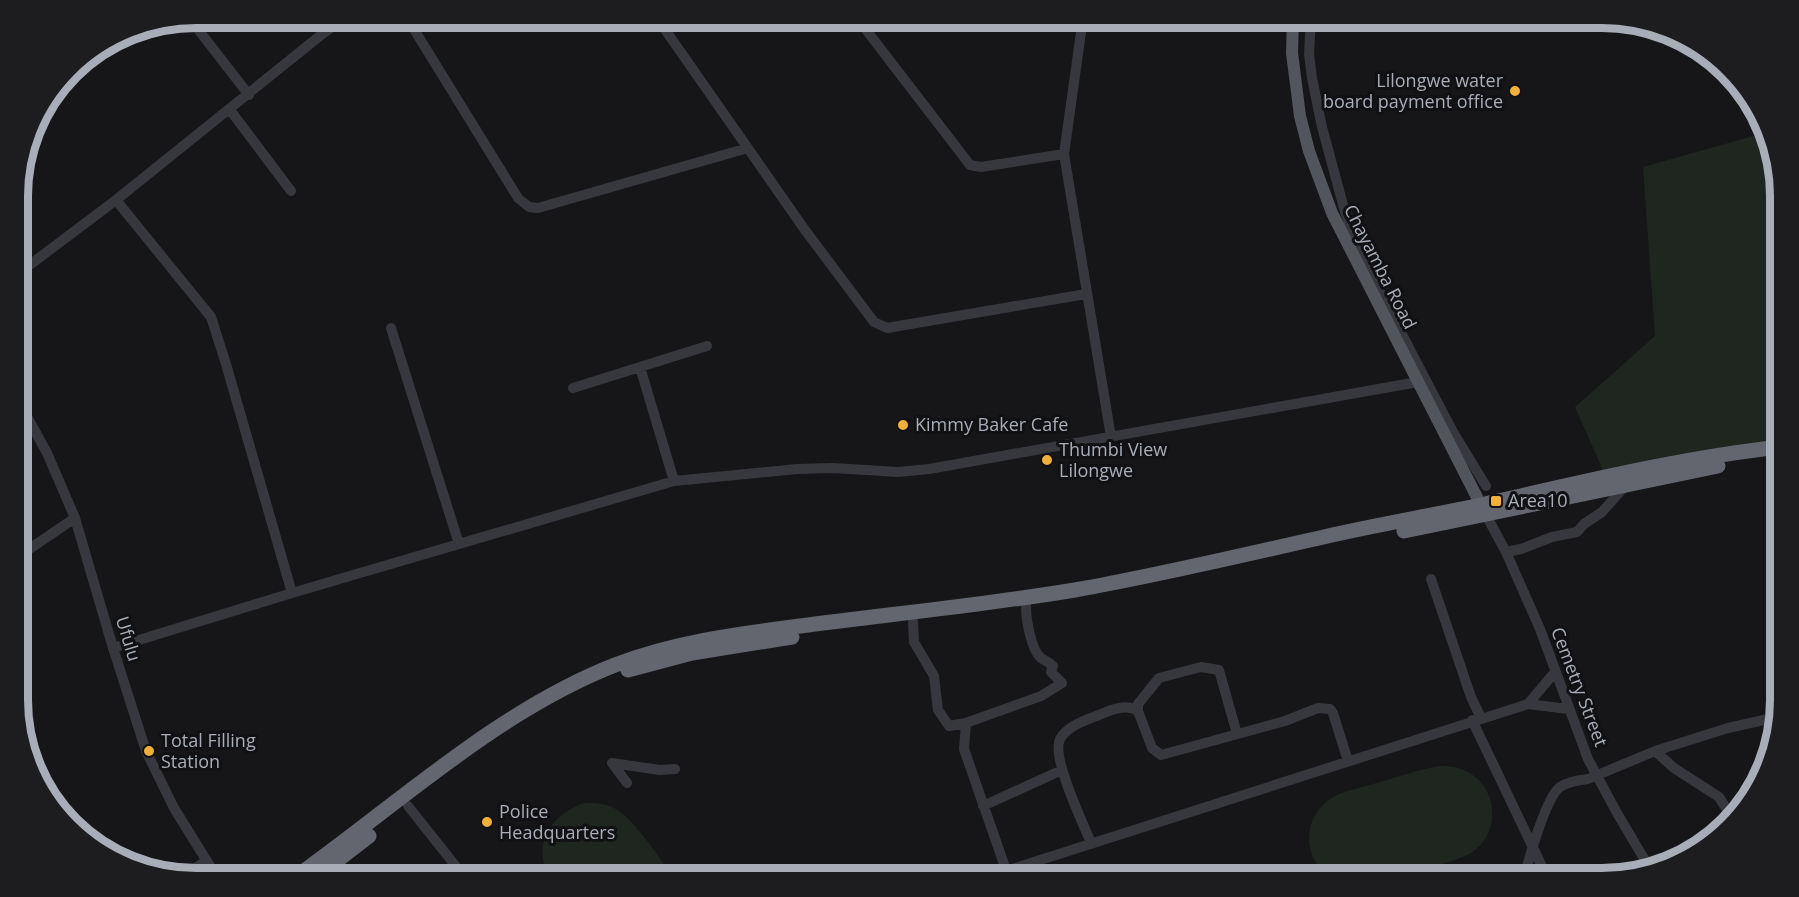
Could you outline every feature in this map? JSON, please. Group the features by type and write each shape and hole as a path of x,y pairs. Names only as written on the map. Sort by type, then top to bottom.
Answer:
{"highway":[{"path":"327,868 530,717 575,692 620,672 726,646 1026,606 1144,585 1483,510 1570,484 1770,449"},
{"path":"308,868 453,760 524,711 570,684 651,651 752,632 1075,590 1237,558 1349,531 1483,510 1770,457"}],"main road":[{"name":"Chayamba Road","path":"1293,28 1292,53 1300,116 1319,179 1344,240 1483,510"}],"street":[{"path":"197,28 249,95"},
{"path":"29,266 116,200 330,28"},
{"path":"413,28 518,198 529,207 538,208 748,148"},
{"path":"664,28 874,322 887,328 1086,294"},
{"path":"865,28 970,165 981,167 1064,154"},
{"path":"1082,28 1064,154 1111,437"},
{"path":"1311,28 1312,78 1322,128 1345,212 1361,256 1453,432 1486,486"},
{"path":"230,110 291,191"},
{"path":"116,200 211,317 292,593"},
{"path":"391,328 459,544"},
{"path":"573,388 707,346"},
{"path":"640,367 674,481"},
{"path":"113,648 674,481 797,469 909,471 1418,382"},
{"name":"Ufulu","path":"29,419 47,453 75,518 146,751 174,808 211,868"},
{"path":"1506,552 1552,537 1577,532 1584,524 1602,512 1626,484"},
{"name":"Cemetry Street","path":"1483,510 1506,552 1540,629 1568,709 1597,776 1646,862"},
{"path":"28,550 75,518"},
{"path":"1431,579 1477,719 1543,868"},
{"path":"913,622 914,642 934,676 938,710 950,726 966,723 1041,696 1062,683 1053,676 1051,672 1053,666 1039,657 1032,644 1026,606"},
{"path":"1237,734 1219,670 1201,667 1158,678 1138,704 1138,711 1152,748 1156,753 1161,754 1237,734 1285,721 1318,708 1330,709 1348,761"},
{"path":"1528,704 1555,672"},
{"path":"1012,868 1528,704 1568,709"},
{"path":"1092,843 1062,770 1058,746 1060,738 1066,730 1101,714 1126,707 1133,707 1138,711"},
{"path":"1528,868 1544,816 1560,787 1597,776 1611,768 1655,751 1719,730 1769,719"},
{"path":"966,723 964,749 1005,868"},
{"path":"1655,751 1674,768 1719,797 1728,812"},
{"path":"627,783 612,763 660,770 675,769"},
{"path":"983,806 1062,770"},
{"path":"408,806 457,868"},
{"path":"196,868 206,861"}],"shaded area":[{"path":"1759,134 1769,175 1770,196 1770,446 1604,473 1575,407 1655,336 1643,167"},
{"path":"1439,766 1452,767 1469,773 1479,780 1491,803 1492,822 1479,847 1455,860 1430,868 1320,868 1310,847 1309,832 1312,821 1325,803 1345,792"},
{"path":"584,803 596,803 616,809 632,822 666,868 546,868 543,843 547,833 553,823 572,808"}],"place":[{"name":"Lilongwe water board payment office","path":"1515,91"},
{"name":"Kimmy Baker Cafe","path":"903,425"},
{"name":"Thumbi View Lilongwe","path":"1047,460"},
{"name":"Area10","path":"1496,501"},
{"name":"Total Filling Station","path":"149,751"},
{"name":"Police Headquarters","path":"487,822"}]}
